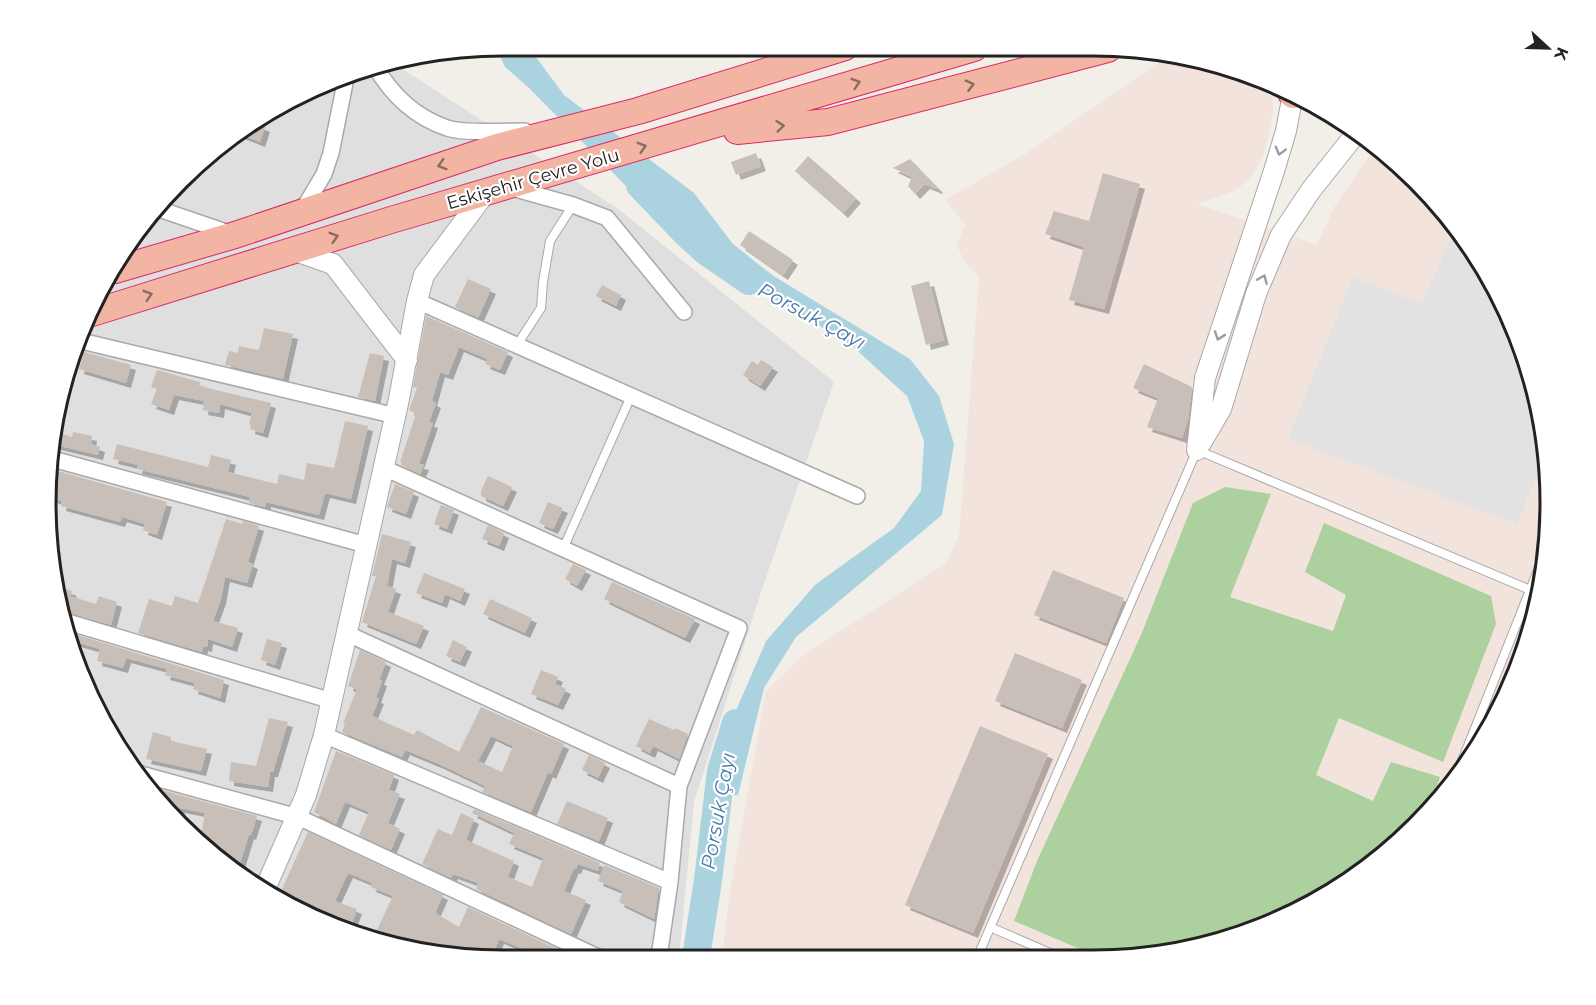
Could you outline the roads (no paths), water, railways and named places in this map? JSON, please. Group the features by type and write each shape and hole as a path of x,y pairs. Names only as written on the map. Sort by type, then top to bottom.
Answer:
{"highway":[{"path":"638,111 774,56"},
{"path":"122,268 235,235 497,147 552,131 638,111 816,56"},
{"name":"Eskişehir Çevre Yolu","path":"99,311 496,189 948,56"},
{"path":"680,136 828,122 1081,56"}],"street":[{"path":"379,73 385,84 401,101 422,116 448,128 552,131"},
{"path":"302,211 324,174 331,153 345,85"},
{"path":"1197,450 1205,378 1274,171 1286,131 1291,102"},
{"path":"1197,450 1221,409 1256,294 1281,235 1311,190 1352,138"},
{"path":"268,883 298,817 324,735 396,416 417,301 424,275 496,189 573,205 607,218 684,312"},
{"path":"164,211 235,235"},
{"path":"293,250 333,264 407,360"},
{"path":"417,301 857,496"},
{"path":"86,342 396,416"},
{"path":"57,460 366,545"},
{"path":"384,468 739,628 679,786 670,882 660,950"},
{"path":"73,623 332,701"},
{"path":"348,634 679,786"},
{"path":"324,735 670,882"},
{"path":"149,776 298,817 583,950"}],"lane":[{"path":"517,345 541,308 550,241 573,205"},
{"path":"563,549 631,396"},
{"path":"980,950 1197,450 1530,590"},
{"path":"1467,747 1534,581"},
{"path":"990,927 1043,950"}],"water":[{"path":"500,56 535,56 564,95 694,193 733,244 772,275 910,359 939,396 954,444 942,515 796,637 764,688 738,795 720,796 728,729 766,641 816,584 894,528 921,491 924,441 907,396 851,345 728,271 694,231 632,192 528,87 505,67"}],"waterway":[{"name":"Porsuk Çayı","path":"640,185 707,252 749,281"},
{"name":"Porsuk Çayı","path":"697,950 721,771 736,723"}]}
